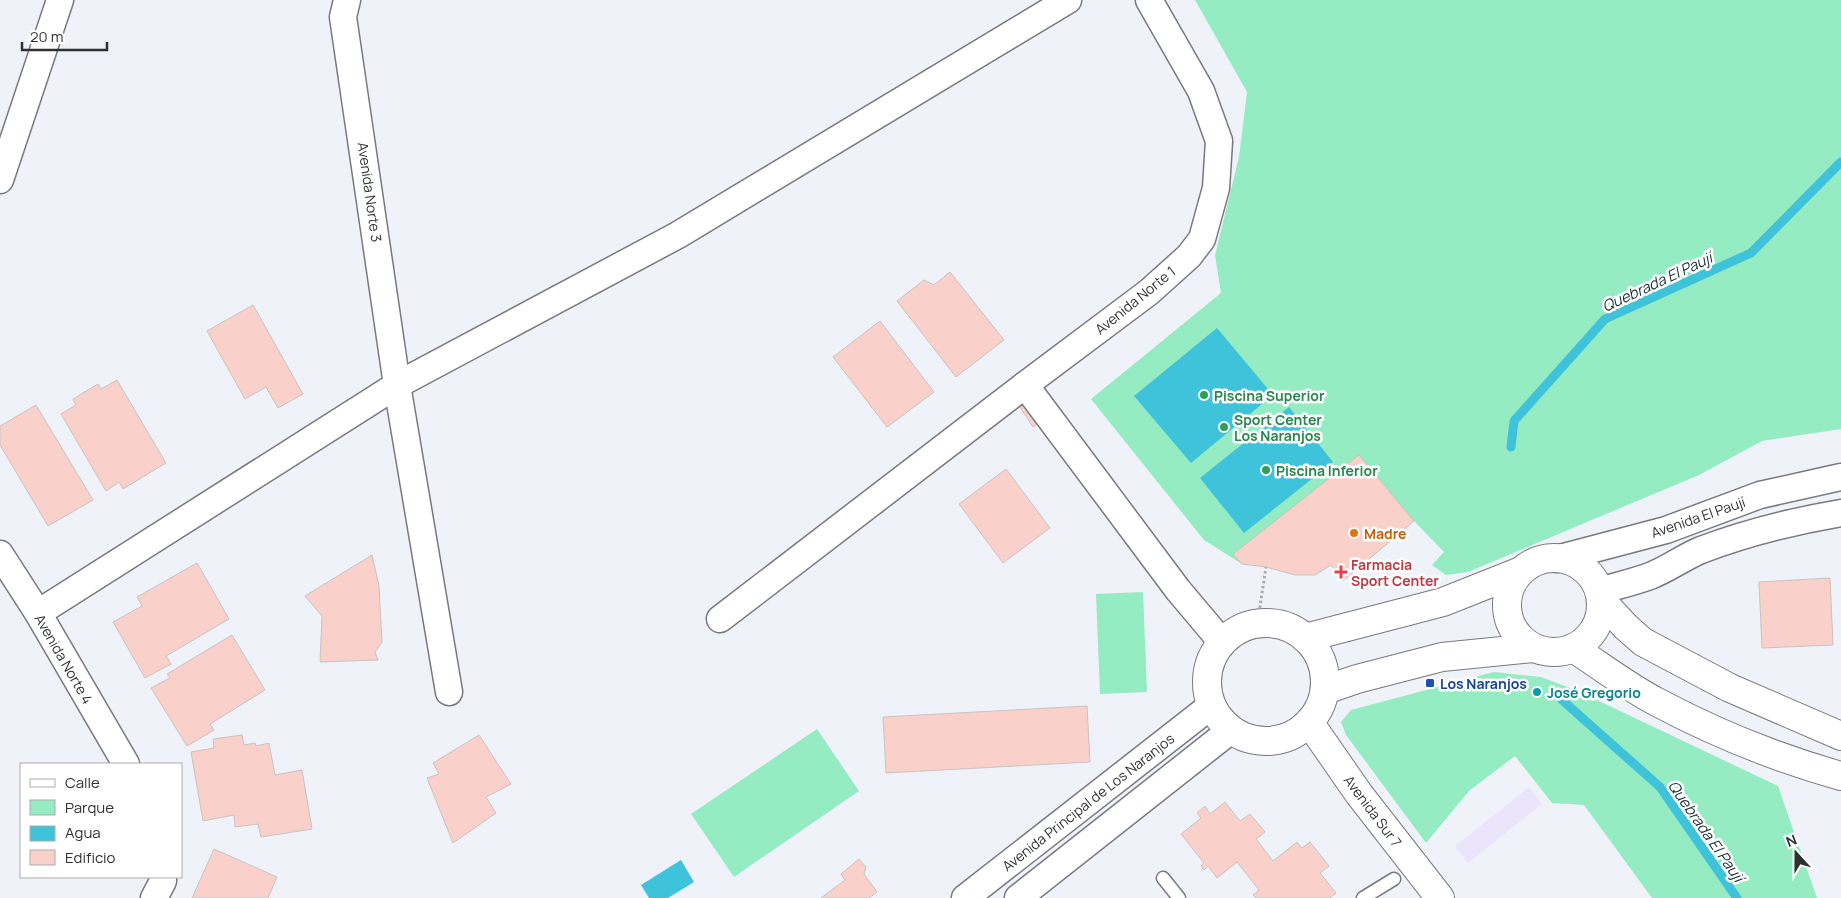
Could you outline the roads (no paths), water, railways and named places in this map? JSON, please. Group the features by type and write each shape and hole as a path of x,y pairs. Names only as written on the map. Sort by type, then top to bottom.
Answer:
{"main road":[{"path":"1305,638 1443,602 1522,571 1543,559 1565,560 1590,574 1600,595 1626,628 1643,642 1730,688 1841,736"},
{"path":"1522,571 1510,588 1508,618 1518,635 1533,648"},
{"path":"1325,690 1357,679 1442,657 1533,648 1553,652 1573,648 1584,642 1592,634 1598,623 1600,595"},
{"path":"1271,623 1289,628 1305,638 1316,651 1323,666 1325,690 1317,710 1309,722 1287,736 1263,741 1246,737 1231,730 1219,718 1208,694 1208,670 1211,659 1221,641 1252,624 1271,623"},
{"path":"1573,648 1655,701 1715,730 1840,780"},
{"name":"Avenida Sur 7","path":"1309,722 1359,794 1440,898"}],"street":[{"path":"0,180 60,0"},
{"name":"Avenida Norte 3","path":"347,0 343,17 397,385 449,692"},
{"path":"38,613 397,385 678,235 1068,0"},
{"name":"Avenida Norte 1","path":"720,619 1149,292 1189,256 1202,240 1216,188 1219,141 1201,91 1149,0"},
{"path":"1025,385 1178,590 1221,641"},
{"name":"Avenida El Paují","path":"1556,559 1666,530 1760,495 1841,477"},
{"path":"1600,595 1652,575 1702,550 1762,530 1796,521 1841,513"},
{"name":"Avenida Norte 4","path":"0,554 38,613 125,763"},
{"name":"Avenida Principal de Los Naranjos","path":"965,898 1212,705"},
{"path":"1018,898 1231,730"},
{"path":"154,898 163,878"}],"lane":[{"path":"1163,878 1179,898"},
{"path":"1363,898 1394,879"}],"water":[{"name":"Piscina Superior","path":"1217,328 1273,395 1191,463 1134,396"},
{"name":"Piscina Inferior","path":"1289,407 1333,462 1244,533 1200,478"},
{"path":"681,860 694,882 668,898 649,898 641,885"}],"waterway":[{"name":"Quebrada El Paují","path":"1511,447 1514,421 1605,319 1751,253 1841,162"},
{"name":"Quebrada El Paují","path":"1562,700 1660,787 1737,898"}],"place":[{"name":"Piscina Superior","path":"1204,395"},
{"name":"Sport Center Los Naranjos","path":"1224,427"},
{"name":"Piscina Inferior","path":"1266,470"},
{"name":"Madre","path":"1354,533"},
{"name":"Farmacia Sport Center","path":"1341,572"},
{"name":"Los Naranjos","path":"1430,683"},
{"name":"José Gregorio","path":"1537,692"}]}
